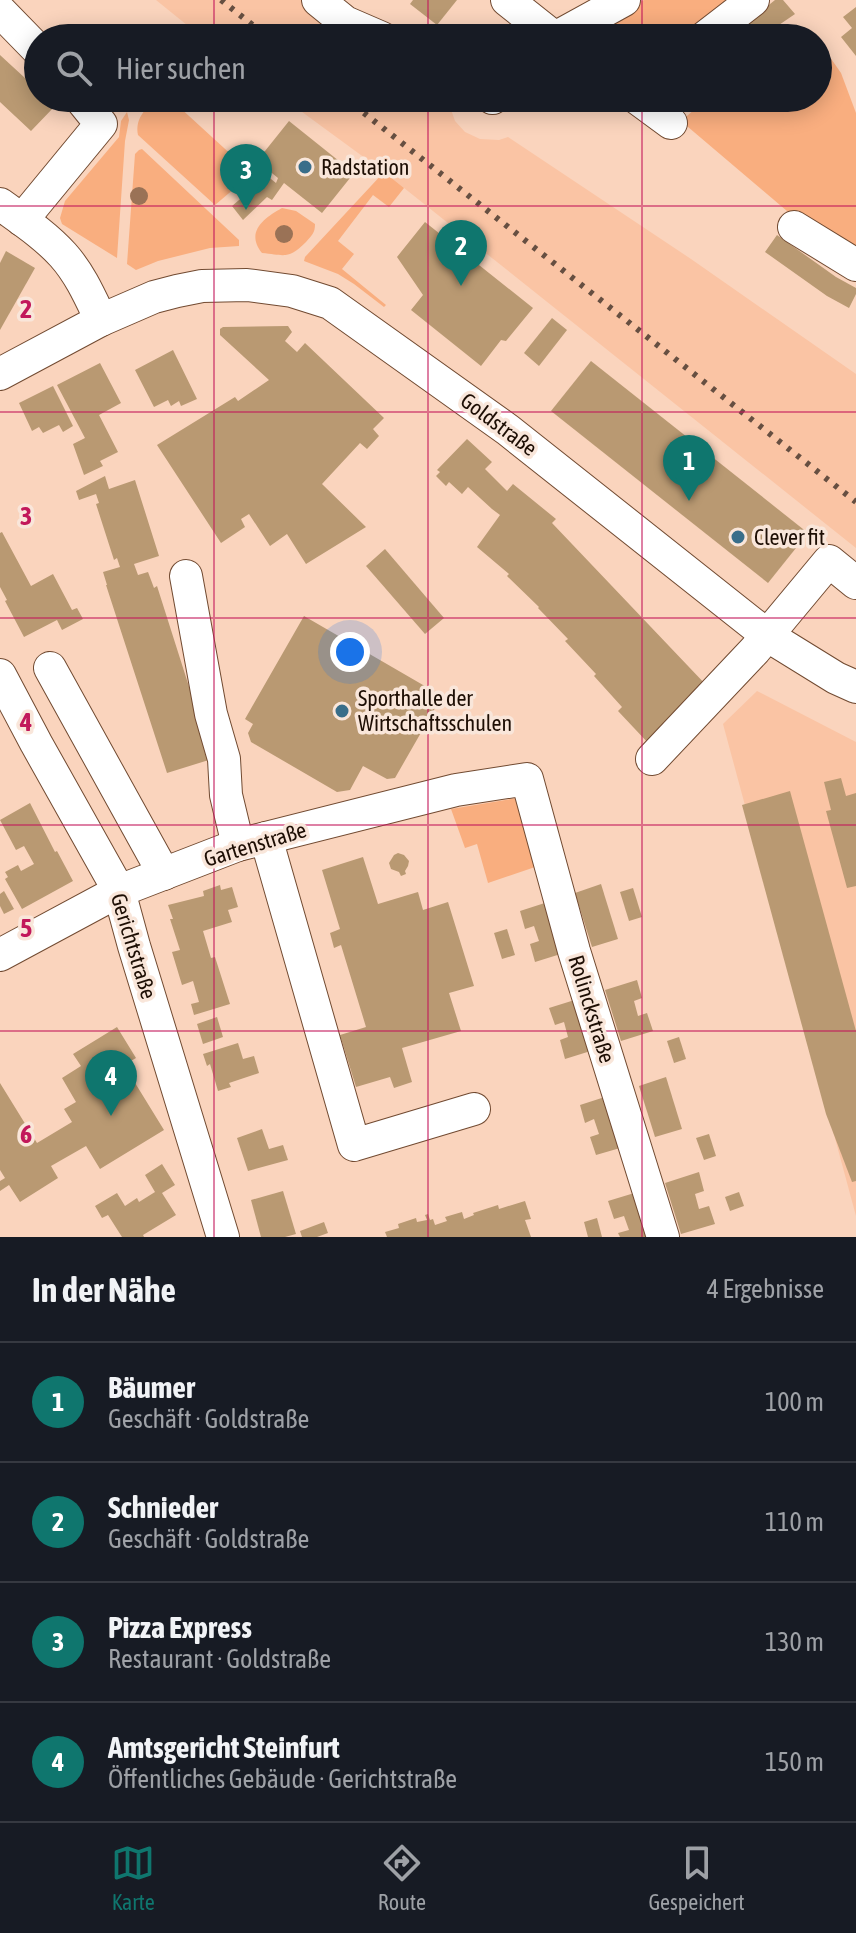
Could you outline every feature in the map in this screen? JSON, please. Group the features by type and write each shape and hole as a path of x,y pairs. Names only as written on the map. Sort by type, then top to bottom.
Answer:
{"street":[{"path":"318,0 350,24"},
{"path":"507,0 542,24"},
{"path":"583,24 624,0"},
{"path":"722,24 753,0"},
{"path":"0,11 24,36"},
{"path":"91,112 101,124 11,212 64,256 101,320"},
{"path":"656,112 671,123"},
{"path":"794,227 856,265"},
{"name":"Goldstraße","path":"0,374 101,320 154,297 202,286 247,285 292,291 330,303 508,430 762,643 856,687"},
{"path":"652,759 762,643 829,561 856,583"},
{"path":"186,576 211,714 224,759 229,812 252,842 354,1145 474,1109"},
{"path":"50,668 164,874"},
{"name":"Gerichtstraße","path":"0,675 119,891 223,1237"},
{"name":"Gartenstraße","path":"0,955 119,891 252,842 456,790 527,779"},
{"name":"Rolinckstraße","path":"527,779 574,951 663,1237"}],"shaded area":[{"path":"156,0 303,0 335,24 186,24"},
{"path":"644,0 744,0 712,24 598,23"},
{"path":"832,60 841,73 856,113 856,248 840,244 787,211 681,121 692,112 832,112"},
{"path":"127,112 129,120 117,258 62,224 60,218 65,201 119,137 121,121"},
{"path":"144,112 185,112 248,170 248,177 215,205 138,135 139,119"},
{"path":"302,112 452,112 465,132 480,139 508,137 856,374 856,548 384,172"},
{"path":"142,149 239,240 239,246 210,248 136,270 127,264 135,154"},
{"path":"384,172 404,188 389,207 373,195 338,241 354,254 342,269 386,305 384,307 338,274 304,261"},
{"path":"282,208 296,211 315,224 314,232 295,252 281,255 262,253 255,239 256,232 263,221"},
{"path":"757,691 856,742 856,1216 723,724"},
{"path":"517,798 538,866 488,883 477,844 465,848 451,809"}],"building":[{"path":"413,0 457,0 438,24 410,4"},
{"path":"775,0 783,0 795,14 780,24 745,24"},
{"path":"856,7 856,56 841,37 852,28 843,17"},
{"path":"0,55 24,77 24,112 49,112 31,131 0,102"},
{"name":"Radstation","path":"289,121 354,173 322,213 284,183 272,200 267,197 243,220 232,206 257,188 266,175 276,183 278,178 257,161"},
{"path":"425,222 533,308 506,341 501,340 481,366 411,310 423,295 397,257"},
{"path":"777,235 856,288 849,308 765,252"},
{"path":"6,251 35,268 0,330 0,263"},
{"path":"552,318 567,330 539,366 524,353"},
{"path":"288,326 292,332 285,341 297,352 305,343 384,418 373,429 379,436 367,449 360,443 322,484 366,527 306,564 287,534 270,546 249,514 241,519 245,527 221,543 157,445 235,397 238,401 269,380 220,335 220,329"},
{"path":"173,350 197,399 181,406 179,401 171,406 168,400 154,407 135,370"},
{"path":"591,361 808,533 768,583 551,411"},
{"path":"100,363 121,403 99,415 118,452 100,461 103,466 84,475 73,444 85,438 57,385"},
{"path":"53,386 73,426 63,432 59,425 43,433 39,427 32,431 19,403"},
{"path":"467,439 492,462 485,469 507,491 513,484 556,519 552,523 708,687 650,745 618,711 622,707 565,641 568,639 507,576 509,574 477,547 500,515 468,487 462,494 449,482 446,486 436,476 440,472 437,470"},
{"path":"105,476 109,489 135,480 159,556 134,564 138,575 148,572 154,588 157,586 212,759 167,773 103,572 120,567 117,558 114,560 96,504 99,503 96,494 79,500 76,491"},
{"path":"2,532 31,586 53,574 72,610 77,608 83,619 62,630 57,620 24,637 0,587"},
{"path":"385,549 444,618 425,634 366,566"},
{"name":"Sporthalle der Wirtschaftsschulen","path":"304,616 442,696 395,778 387,779 363,766 350,790 337,792 251,742 248,733 253,724 245,719"},
{"path":"841,778 846,796 856,793 856,886 847,888 826,811 831,810 824,782"},
{"path":"790,791 856,1031 856,1181 852,1182 826,1114 742,805"},
{"path":"30,803 73,881 22,909 5,879 8,877 5,872 18,865 21,871 34,864 24,846 16,850 0,820"},
{"path":"398,853 409,861 406,874 401,876 391,869 389,863"},
{"path":"363,857 378,904 418,892 423,910 448,902 474,986 449,993 461,1031 402,1048 412,1082 394,1088 390,1077 356,1087 340,1035 366,1027 341,945 334,948 330,933 340,929 322,870"},
{"path":"601,884 618,939 592,947 575,893"},
{"path":"220,885 221,890 232,887 238,907 228,910 232,922 203,931 230,1004 194,1015 191,1004 199,1002 193,981 182,985 172,952 180,950 168,905 204,896 203,891"},
{"path":"633,888 642,917 629,921 620,892"},
{"path":"4,891 14,909 4,914 0,894"},
{"path":"551,901 567,952 535,962 530,944 539,941 534,926 525,929 520,911"},
{"path":"507,929 515,955 502,959 494,933"},
{"path":"637,980 642,998 634,1001 638,1016 647,1013 653,1031 621,1041 605,990"},
{"path":"581,998 597,1049 565,1059 560,1040 568,1037 564,1022 555,1025 549,1008"},
{"path":"217,1017 223,1037 203,1044 197,1024"},
{"path":"117,1027 136,1058 124,1065 164,1130 100,1169 86,1146 51,1166 58,1178 20,1202 9,1185 0,1191 0,1181 5,1178 0,1170 0,1083 37,1143 72,1122 64,1109 76,1102 62,1078 81,1066 73,1054"},
{"path":"679,1037 686,1059 674,1063 667,1041"},
{"path":"238,1043 243,1059 254,1056 259,1073 229,1083 231,1087 218,1091 210,1064 207,1066 203,1054"},
{"path":"666,1077 682,1129 655,1137 639,1086"},
{"path":"611,1095 627,1146 596,1155 590,1137 599,1134 594,1119 585,1123 580,1105"},
{"path":"262,1129 269,1149 283,1145 288,1160 248,1171 237,1138"},
{"path":"709,1134 716,1156 704,1160 696,1138"},
{"path":"162,1164 175,1185 162,1193 176,1215 144,1237 122,1237 108,1215 102,1218 95,1206 117,1193 125,1206 155,1192 145,1175"},
{"path":"699,1172 704,1191 695,1194 699,1209 709,1206 715,1224 681,1234 665,1183"},
{"path":"283,1191 296,1234 261,1237 251,1200"},
{"path":"641,1191 656,1237 620,1237 618,1233 629,1230 624,1216 614,1219 608,1201"},
{"path":"739,1192 744,1206 730,1211 725,1197"},
{"path":"525,1201 531,1219 525,1220 531,1237 387,1237 385,1232 416,1218 417,1222 427,1220 425,1215 428,1214 435,1225 447,1221 445,1217 462,1212 464,1219 498,1205 499,1209"},
{"path":"597,1218 602,1237 588,1237 584,1222"},
{"path":"324,1222 328,1233 302,1237 300,1231"}],"railway":[{"path":"221,0 251,24"},
{"path":"363,112 856,502"}],"place":[{"name":"Radstation","path":"305,167"},
{"name":"Pizza Express","path":"246,210"},
{"name":"Schnieder","path":"461,286"},
{"name":"Bäumer","path":"689,501"},
{"name":"Clever fit","path":"738,537"},
{"name":"Sporthalle der Wirtschaftsschulen","path":"342,711"},
{"name":"Amtsgericht Steinfurt","path":"111,1116"}]}
